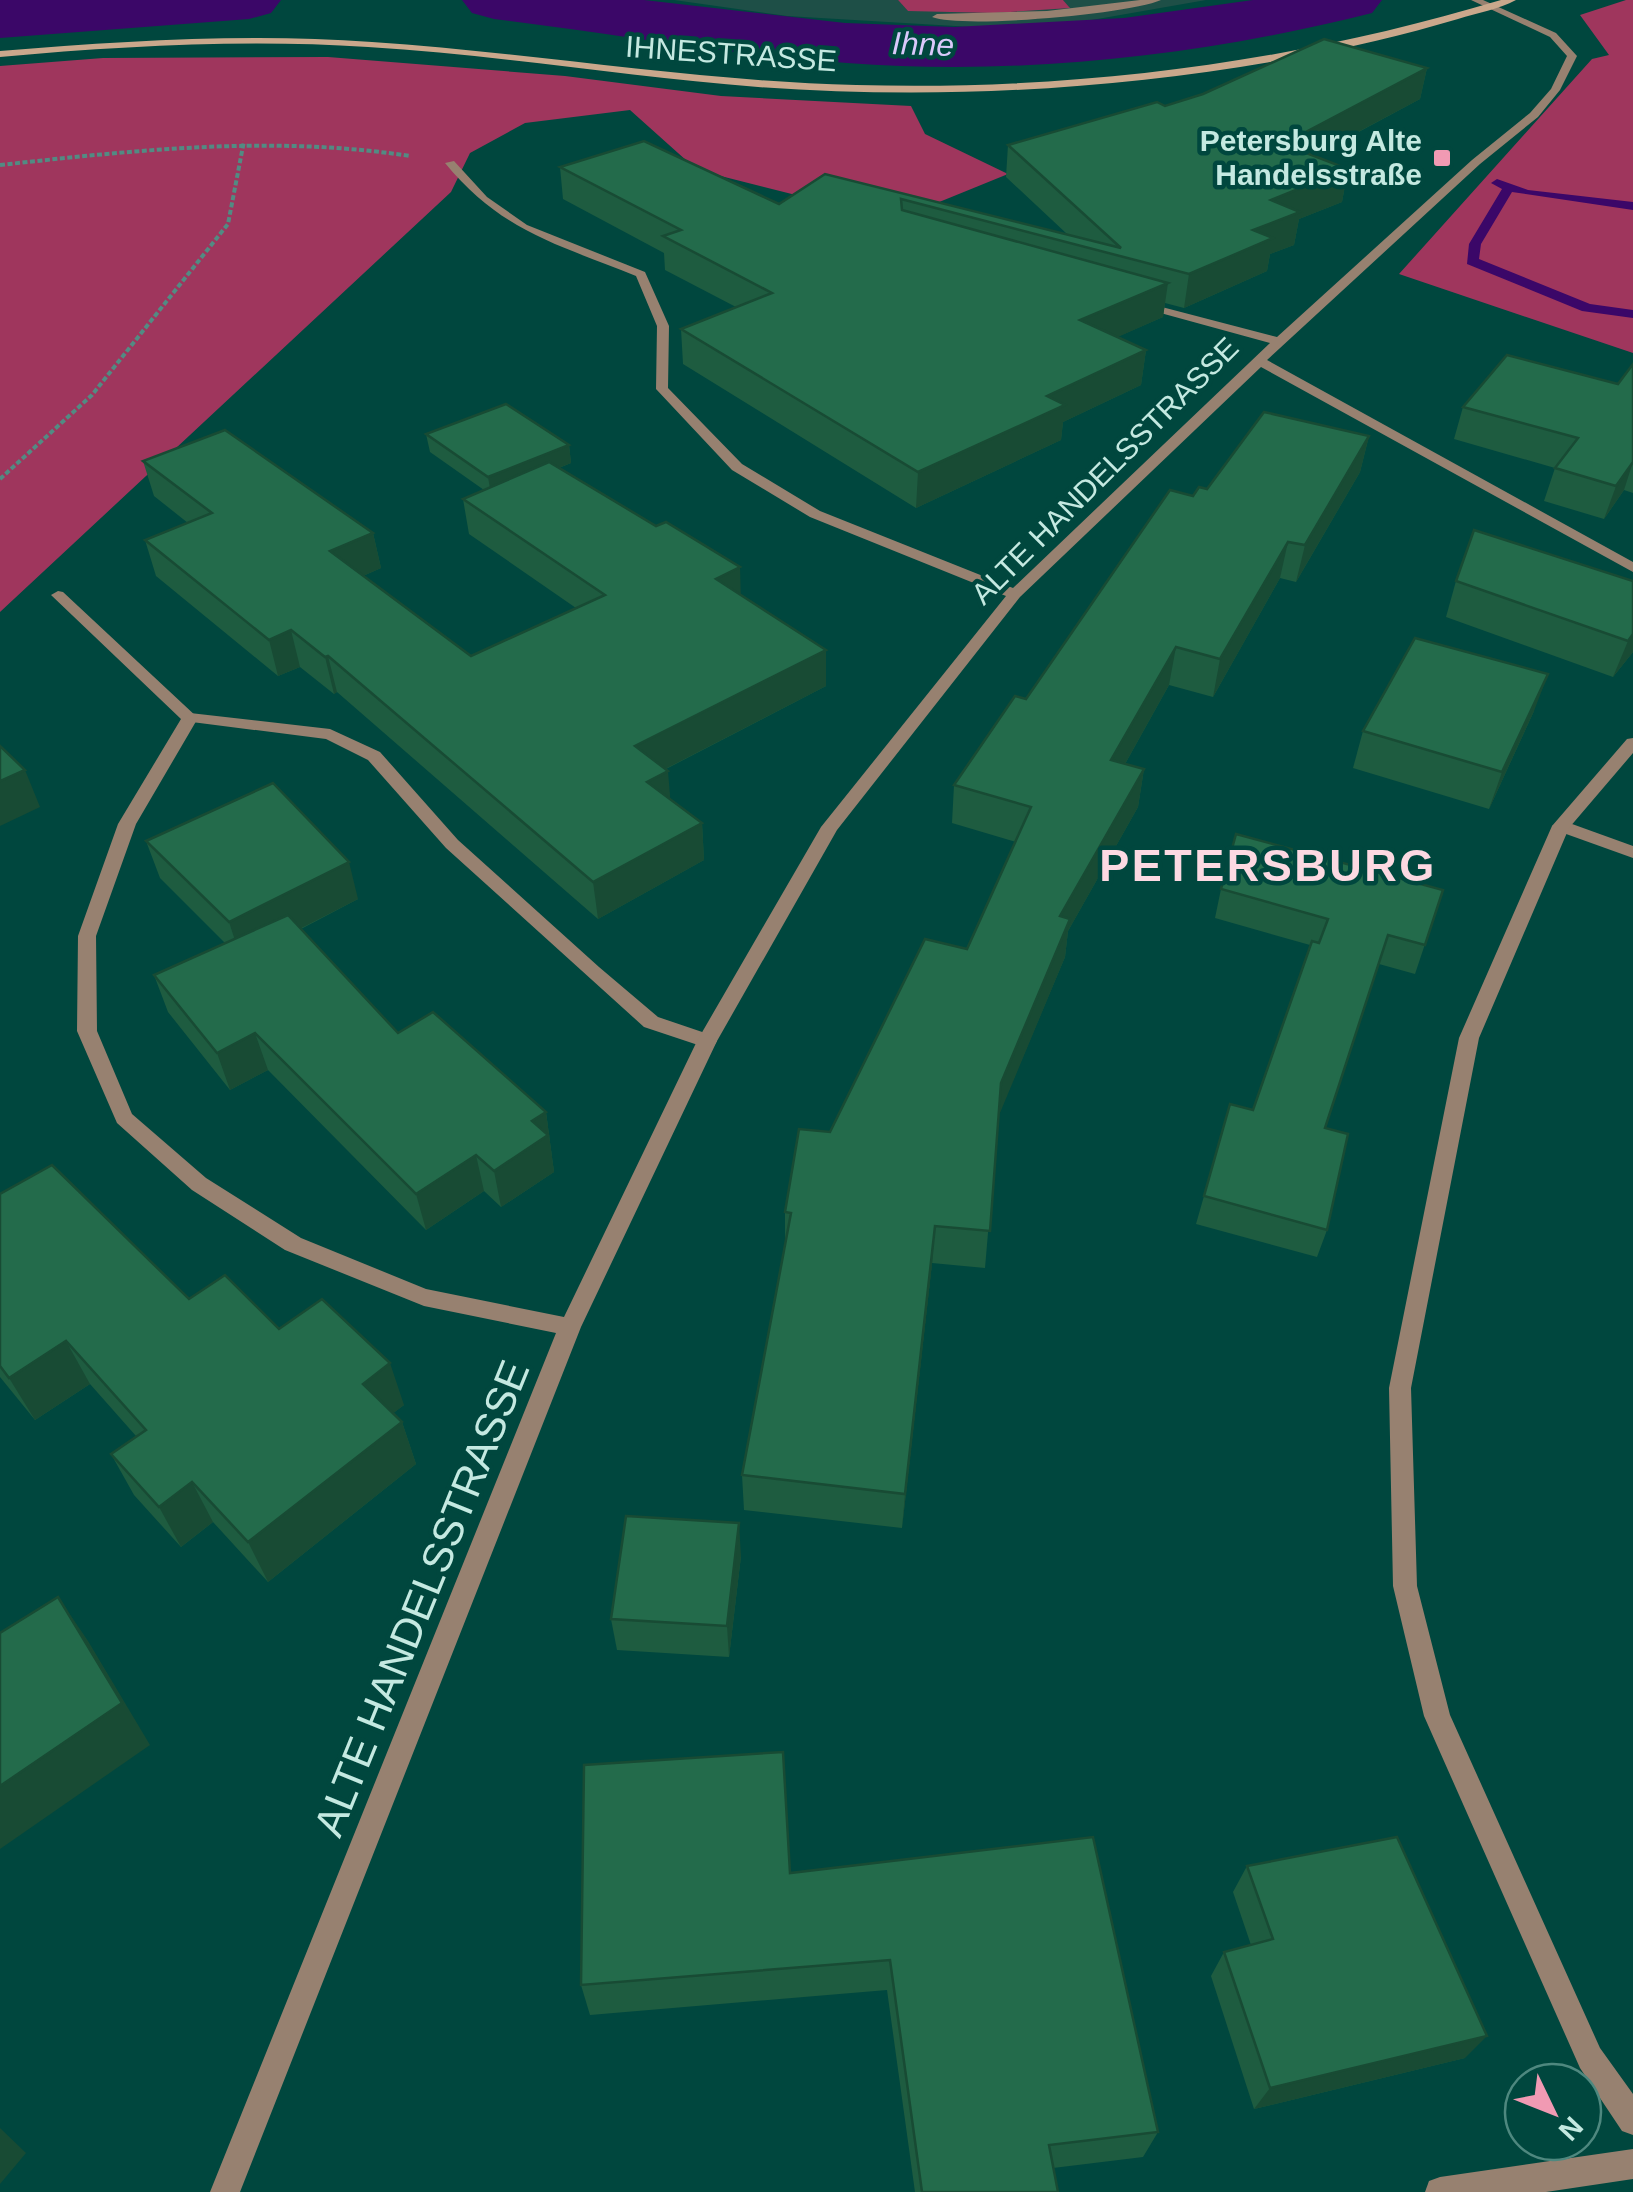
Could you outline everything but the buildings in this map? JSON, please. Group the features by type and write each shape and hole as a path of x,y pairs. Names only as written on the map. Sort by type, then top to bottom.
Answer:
{"main road":[{"name":"IHNESTRASSE","path":"0,54 195,41 285,40 458,51 762,84 962,89 1144,76 1240,63 1410,28 1511,0"}],"street":[{"path":"937,17 1010,17 1098,10 1156,0"},
{"path":"1476,0 1492,6"},
{"name":"ALTE HANDELSSTRASSE","path":"225,2192 570,1327 707,1041 830,827 1015,594 1279,342 1476,162 1534,115 1555,90 1572,56 1553,35 1492,6"},
{"path":"450,164 483,199 523,226 641,274 663,326 662,389 737,467 815,514 1015,594"},
{"name":"ALTE HANDELSSTRASSE","path":"1130,300 1279,342"},
{"path":"1260,361 1633,568"},
{"path":"58,596 190,718 330,734 374,756 452,844 592,972 651,1022 707,1041"},
{"path":"190,718 127,824 87,936 87,1031 124,1118 199,1184 293,1244 424,1297 570,1327"},
{"path":"1633,743 1560,826 1469,1038 1400,1388 1405,1586 1437,1716 1590,2058 1633,2120"},
{"path":"1560,826 1633,852"},
{"path":"1440,2192 1633,2164"}],"path":[{"path":"0,165 244,141 353,145 450,164"},
{"path":"0,479 92,395 228,224 244,141"}],"shaded area":[{"path":"674,0 898,0 908,11 1069,7 1063,0 1206,0 1086,21 972,27 787,16"},
{"path":"898,0 1063,0 1070,8 994,13 908,11"},
{"path":"1633,0 1633,353 1399,274 1592,59 1609,55 1580,15"},
{"path":"328,57 565,76 721,96 911,106 925,134 1008,174 895,220 697,170 630,110 525,123 470,153 451,192 0,612 0,66 103,58"}],"waterway":[{"name":"Ihne","path":"0,19 249,0"},
{"name":"Ihne","path":"494,0 795,39 954,47 1124,38 1350,0"},
{"path":"1497,183 1509,187"},
{"path":"1509,187 1526,193 1633,206"},
{"path":"1509,187 1475,244 1472,261 1587,308 1633,314"}],"place":[{"name":"Petersburg Alte Handelsstraße","path":"1442,158"}],"district":[{"name":"PETERSBURG","path":"1268,865"}]}
